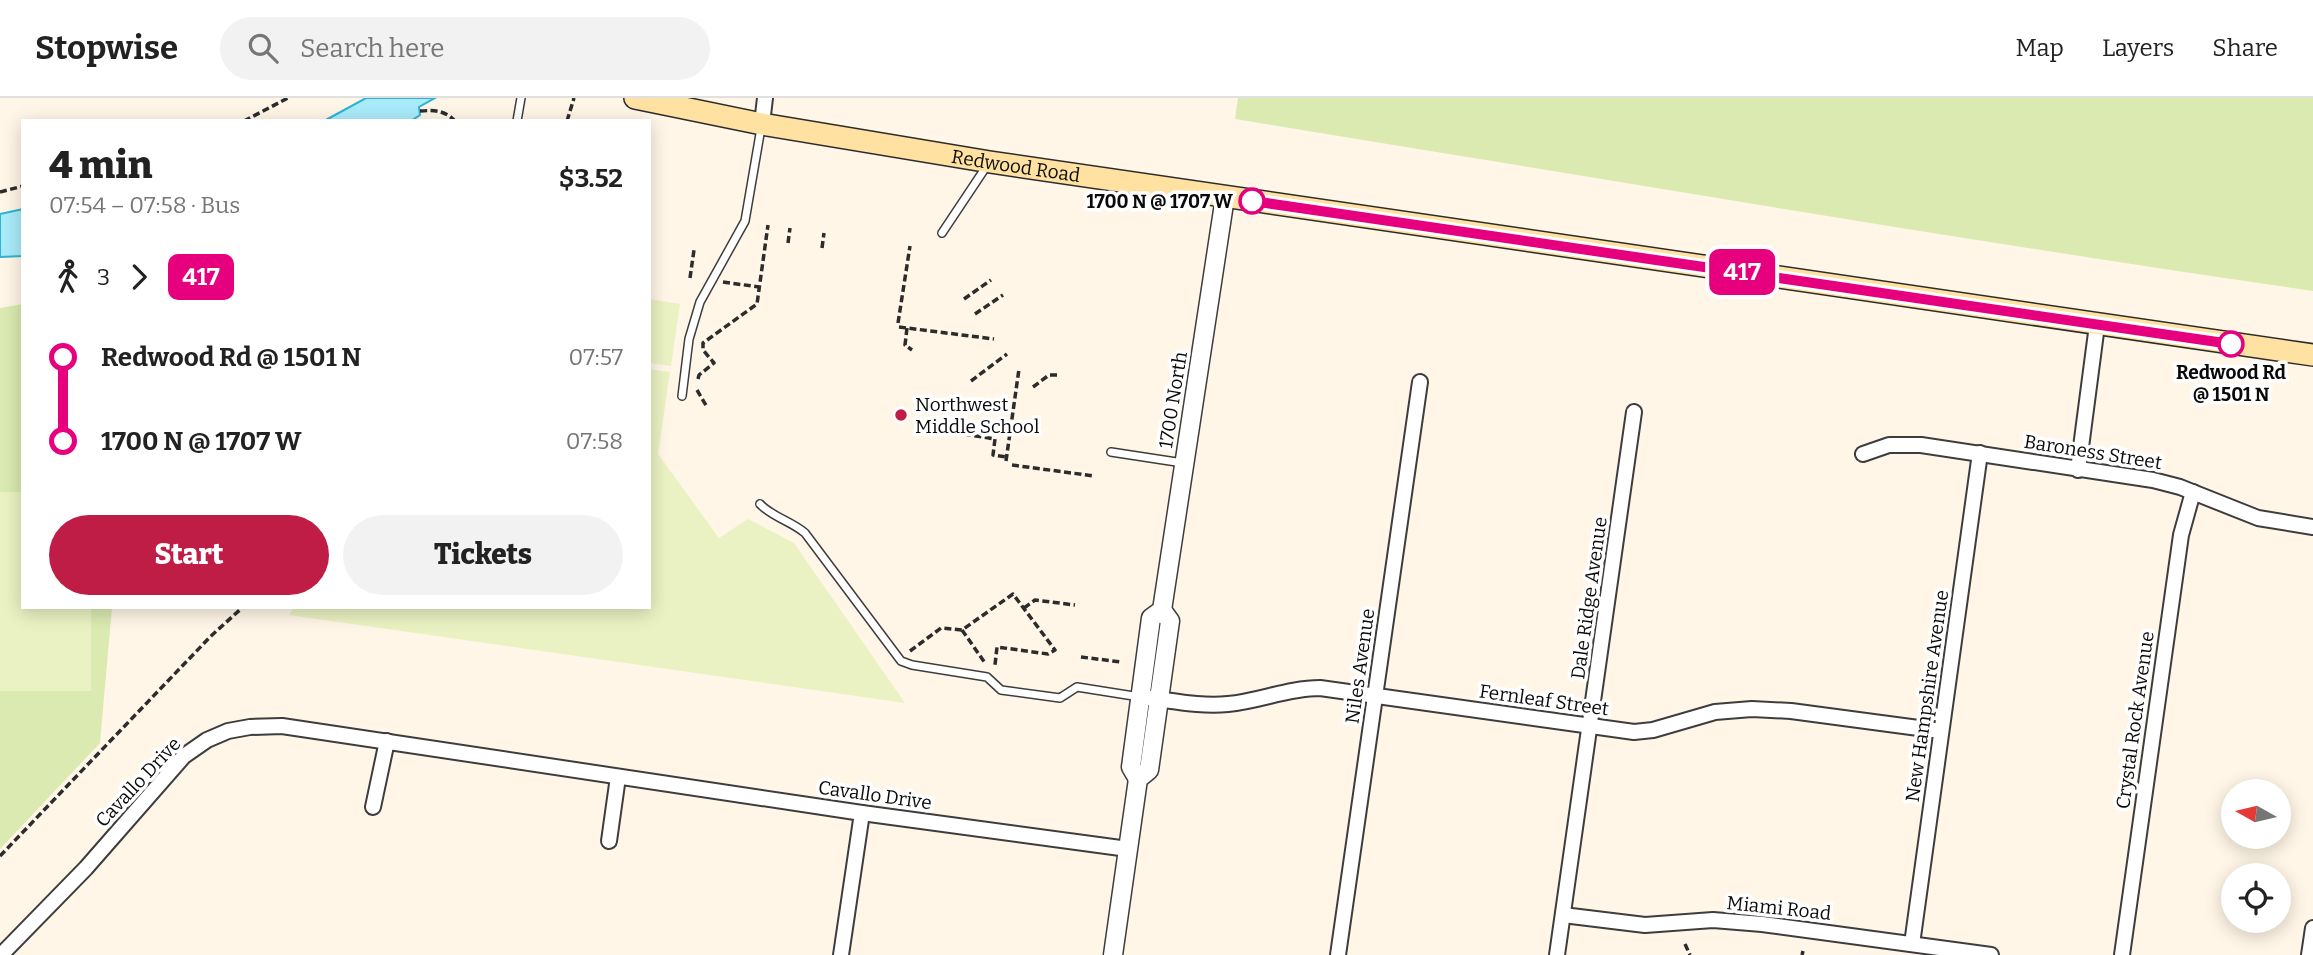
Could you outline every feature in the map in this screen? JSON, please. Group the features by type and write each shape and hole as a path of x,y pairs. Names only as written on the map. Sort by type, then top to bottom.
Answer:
{"main road":[{"name":"Redwood Road","path":"635,98 762,124 990,162 2313,355"}],"street":[{"path":"762,124 765,98"},
{"name":"1700 North","path":"1113,955 1138,779 1131,767 1150,698 1151,618 1162,610 1225,197"},
{"path":"2078,470 2097,325"},
{"name":"Niles Avenue","path":"1338,955 1420,382"},
{"name":"Dale Ridge Avenue","path":"1557,955 1634,412"},
{"name":"Baroness Street","path":"1863,454 1898,443 1980,453 2166,483 2258,518 2313,527"},
{"name":"New Hampshire Avenue","path":"1912,944 1980,453"},
{"name":"Crystal Rock Avenue","path":"2122,955 2180,535 2193,492"},
{"name":"Fernleaf Street","path":"1150,698 1197,704 1227,704 1308,688 1376,695 1634,732 1653,730 1715,712 1752,709 1791,711 1941,731"},
{"name":"Cavallo Drive","path":"1,955 78,877 184,756 207,740 228,731 250,727 282,726 862,813 1128,849"},
{"path":"373,807 387,741"},
{"path":"609,841 618,777"},
{"path":"841,955 862,813"},
{"name":"Miami Road","path":"1563,915 1645,925 1713,920 1749,923 1991,955"},
{"path":"2309,955 2313,928"}],"lane":[{"path":"517,119 522,98"},
{"path":"682,396 689,339 700,302 745,221 762,124"},
{"path":"942,233 990,162"},
{"path":"1111,452 1185,463"},
{"path":"760,504 770,513 797,526 805,533 901,661 987,677 1001,690 1060,698 1077,687 1150,698"}],"path":[{"path":"248,119 288,98"},
{"path":"569,119 574,98"},
{"path":"419,111 436,110 447,113 453,119"},
{"path":"0,192 21,187"},
{"path":"707,407 696,389 699,375 714,363 703,350 703,343 757,304 768,225"},
{"path":"788,243 790,228"},
{"path":"822,248 824,233"},
{"path":"910,246 899,325 994,339"},
{"path":"690,278 694,250"},
{"path":"964,299 991,280"},
{"path":"723,282 759,287"},
{"path":"975,314 1003,295"},
{"path":"907,328 905,345 912,350"},
{"path":"971,381 1007,354"},
{"path":"964,434 995,439 993,455 1006,459 1019,369"},
{"path":"1033,387 1049,375 1058,375"},
{"path":"1012,465 1094,476"},
{"path":"908,653 942,628 962,630 1013,594 1055,650 1048,654 997,648 995,665 985,664 962,630"},
{"path":"1024,608 1035,600 1075,605"},
{"path":"0,856 192,656 241,609"},
{"path":"1081,657 1121,662"},
{"path":"1685,944 1690,955"}],"green space":[{"path":"1238,98 2313,98 2313,291 1908,229 1235,119"},
{"path":"651,299 680,304 671,366 651,363"},
{"path":"21,304 21,609 112,609 100,743 0,849 0,308"},
{"path":"651,369 670,372 658,454 719,538 748,519 794,543 905,703 289,615 293,609 651,609"},
{"path":"0,492 21,492 21,609 91,609 91,691 0,691"}],"water":[{"path":"366,98 435,98 419,107 420,115 414,119 328,119"},
{"path":"21,209 21,256 0,257 0,214"}],"bus line":[{"name":"417","path":"1252,201 2231,344"}],"place":[{"name":"1700 N @ 1707 W","path":"1252,201"},
{"name":"Redwood Rd @ 1501 N","path":"2231,344"},
{"name":"Northwest Middle School","path":"901,415"}]}
